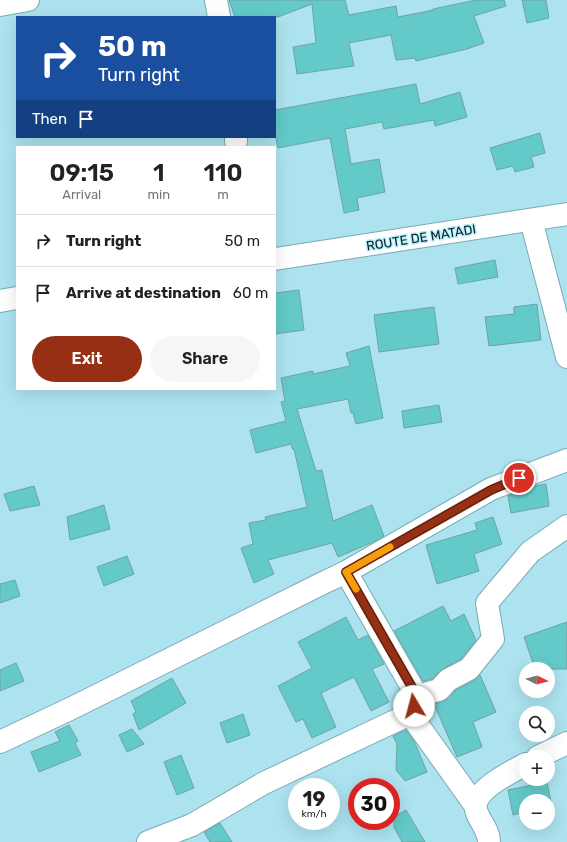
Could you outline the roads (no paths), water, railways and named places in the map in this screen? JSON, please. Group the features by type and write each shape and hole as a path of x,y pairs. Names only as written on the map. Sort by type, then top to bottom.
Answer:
{"main road":[{"path":"0,5 28,0"},
{"path":"216,0 219,16"},
{"name":"ROUTE DE MATADI","path":"276,259 567,214"},
{"path":"531,220 567,357"},
{"path":"0,301 16,298"},
{"path":"0,742 74,707 346,572 491,490 567,460"},
{"path":"148,842 192,825 264,783 413,705 439,690 448,680 469,669 493,639 487,603 530,552 567,526"},
{"path":"346,572 413,705 475,805 476,811 489,836 489,842"},
{"path":"552,750 567,743"},
{"path":"475,805 480,795 498,779 519,768"}]}
